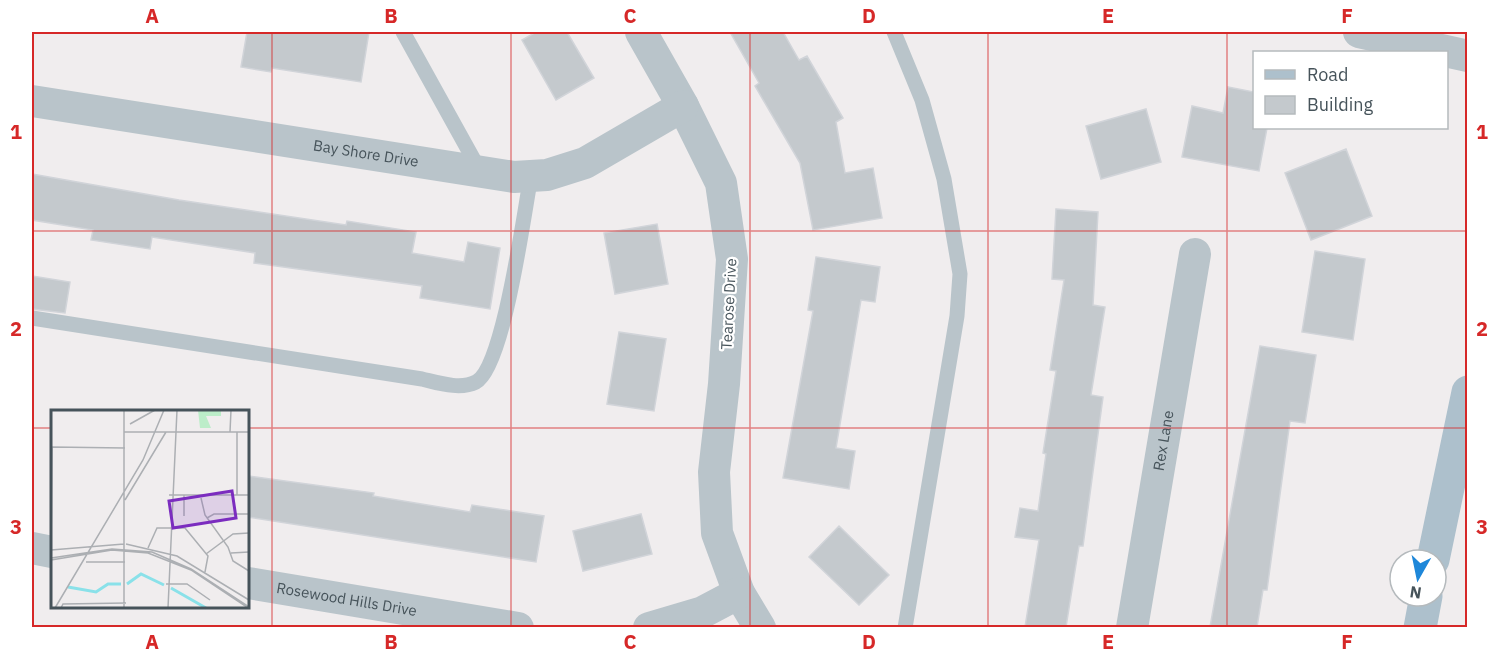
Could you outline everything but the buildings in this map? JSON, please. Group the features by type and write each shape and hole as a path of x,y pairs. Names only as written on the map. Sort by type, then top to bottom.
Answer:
{"main road":[{"path":"1436,548 1467,392"},
{"path":"1420,627 1424,608"}],"street":[{"name":"Tearose Drive","path":"641,32 683,106 721,183 732,259 724,384 714,472 717,533 739,593"},
{"path":"1359,32 1428,40 1467,56"},
{"name":"Bay Shore Drive","path":"32,101 514,177 547,175 585,163 683,106"},
{"name":"Rex Lane","path":"1132,627 1195,254"},
{"path":"32,548 51,552"},
{"name":"Rosewood Hills Drive","path":"249,583 518,627"},
{"path":"649,627 703,612 739,593 760,627"}],"lane":[{"path":"403,32 481,173"},
{"path":"894,32 922,100 938,156 955,232 960,274 957,316 905,627"},
{"path":"32,318 422,379 450,386 475,383 485,375 495,352 506,310 531,176"}]}
